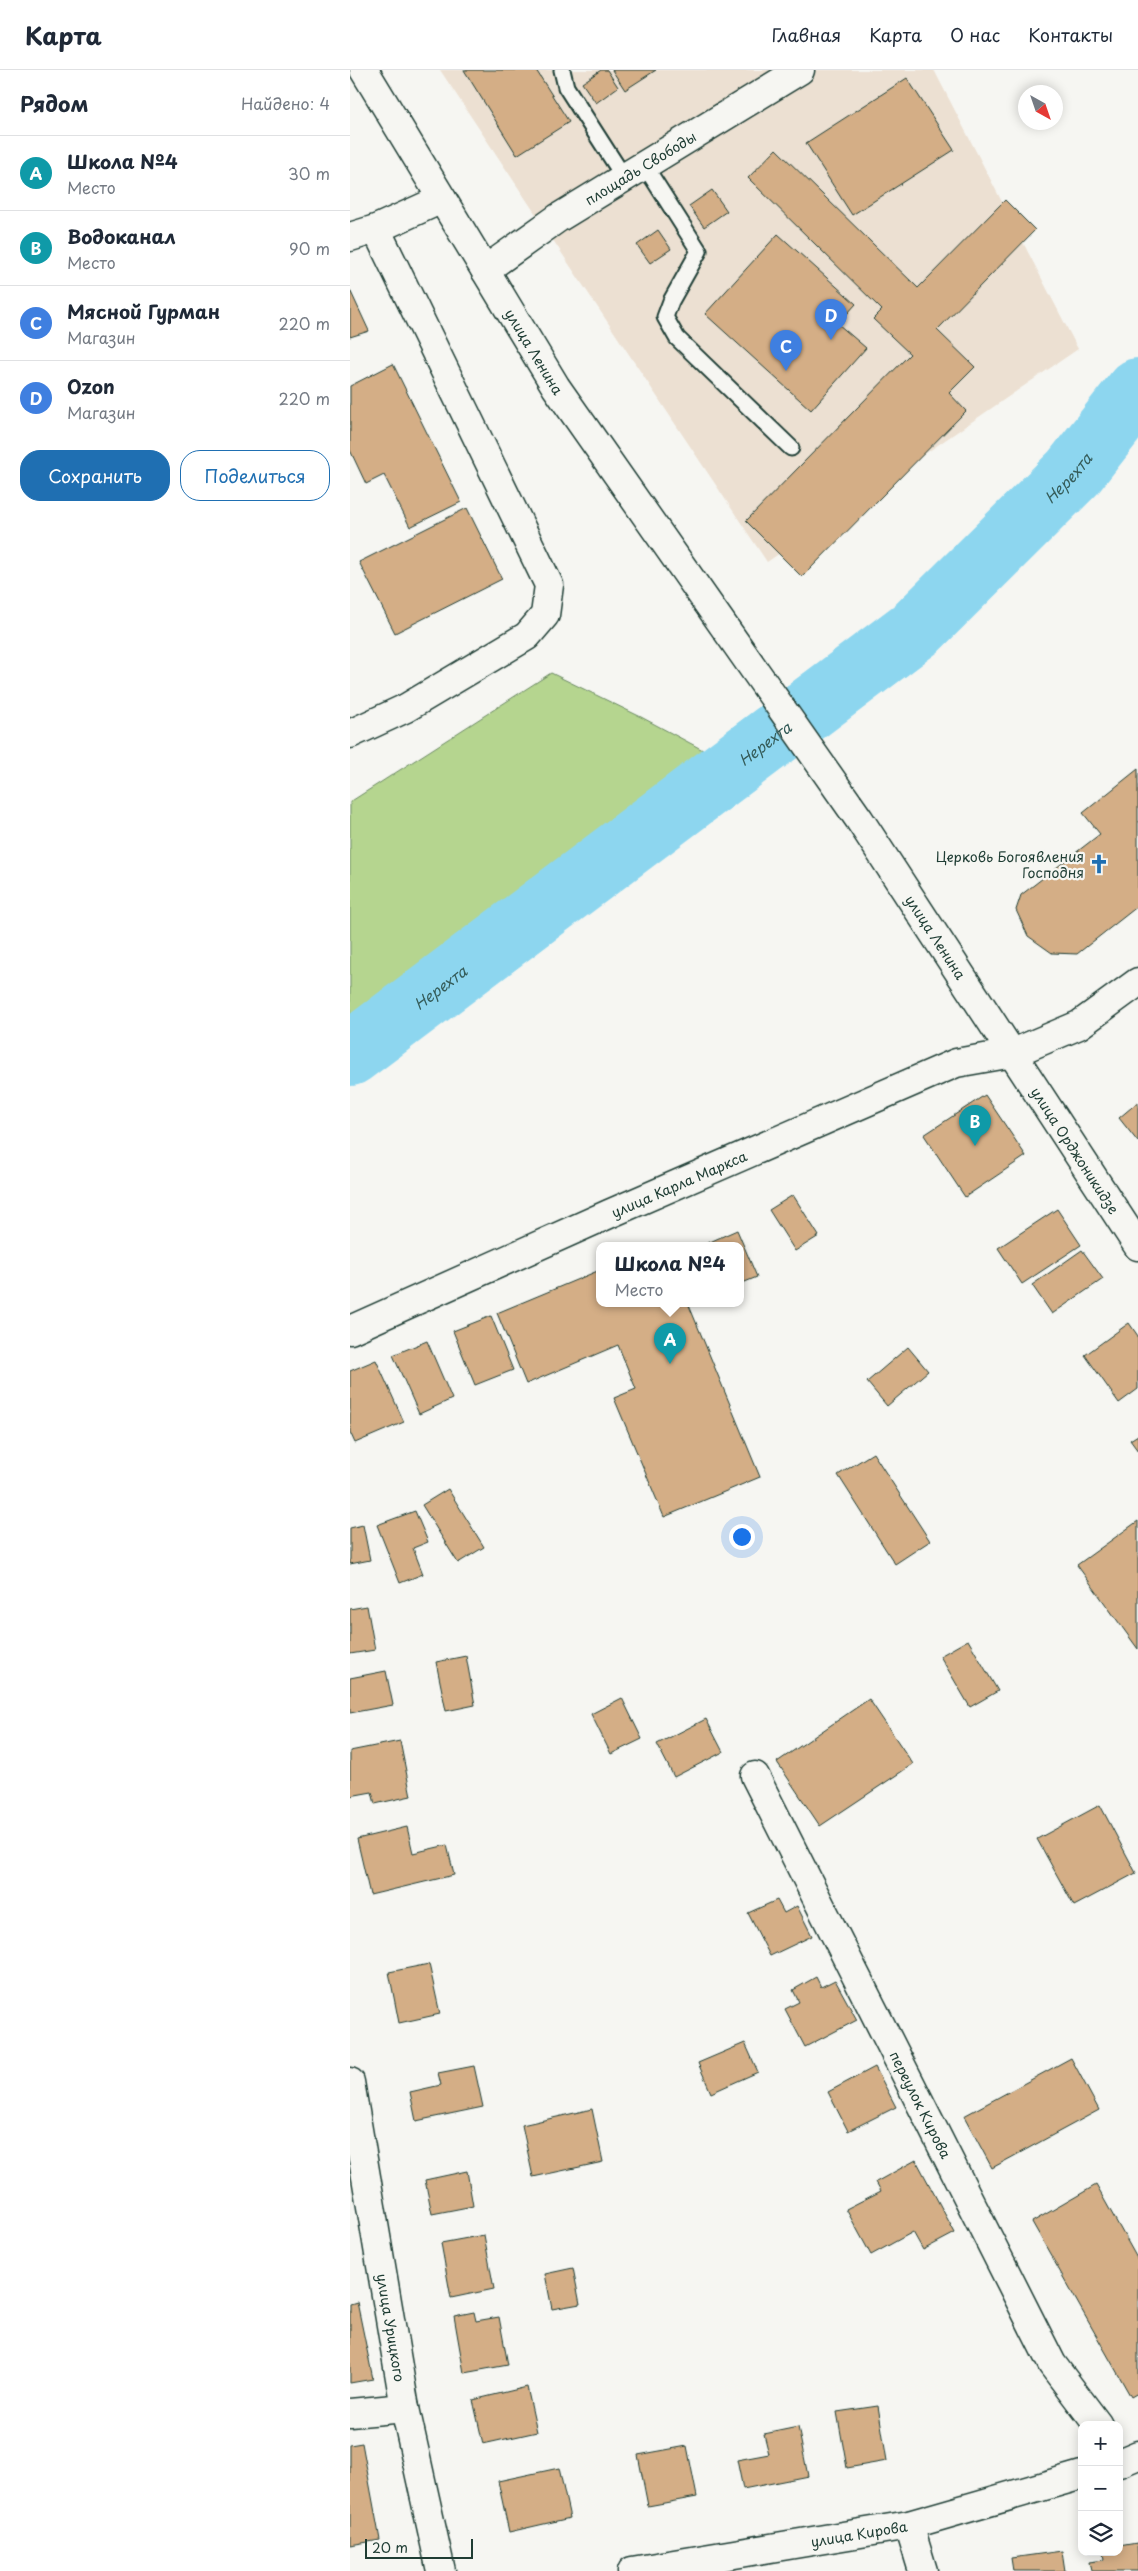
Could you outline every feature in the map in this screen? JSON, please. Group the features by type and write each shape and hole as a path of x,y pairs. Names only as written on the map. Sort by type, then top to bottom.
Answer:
{"street":[{"name":"улица Ленина","path":"364,70 556,387 859,819 1013,1053"},
{"name":"площадь Свободы","path":"485,270 558,218 800,70"},
{"path":"350,237 376,229 442,199"},
{"path":"350,734 406,708 527,636 545,615 549,586 376,229"},
{"name":"улица Карла Маркса","path":"350,1330 618,1210 956,1063 1013,1053 1079,1025 1138,982"},
{"name":"улица Орджоникидзе","path":"1013,1053 1138,1246"},
{"name":"переулок Кирова","path":"755,1776 1052,2364 1095,2421"},
{"name":"улица Урицкого","path":"350,2082 405,2408 441,2571"},
{"path":"350,2413 405,2408"},
{"name":"улица Кирова","path":"632,2571 909,2525 1078,2475"},
{"path":"909,2525 923,2571"}],"lane":[{"path":"562,70 566,87 699,251 670,301 665,317 677,338 790,448"}],"shaded area":[{"path":"440,70 934,70 1078,349 767,562"}],"green space":[{"path":"551,673 641,717 733,766 350,1054 350,802"}],"building":[{"path":"464,70 536,70 569,122 517,155"},
{"path":"601,70 607,70 618,87 596,103 582,83"},
{"path":"612,70 656,70 625,90"},
{"path":"907,78 954,150 852,215 806,143"},
{"path":"776,149 918,288 1005,200 1035,230 937,330 975,367 949,393 966,411 802,577 746,521 910,354 873,319 882,310 748,178"},
{"path":"712,190 727,211 704,227 689,206"},
{"path":"658,230 671,249 650,263 637,245"},
{"path":"778,234 856,304 838,324 866,348 811,410 705,314"},
{"path":"350,290 369,331 350,337"},
{"path":"393,364 461,502 410,527 384,475 366,484 350,450 350,386"},
{"path":"467,508 502,579 395,633 359,562"},
{"name":"Церковь Богоявления Господня","path":"1138,769 1138,906 1077,954 1052,953 1028,936 1016,910 1021,895 1100,834 1083,813"},
{"path":"985,1095 1026,1156 965,1197 924,1135"},
{"path":"1138,1102 1138,1142 1119,1118"},
{"path":"793,1195 819,1236 795,1251 769,1210"},
{"path":"1057,1209 1081,1245 1022,1284 998,1248"},
{"path":"737,1230 742,1242 710,1242"},
{"path":"744,1246 757,1277 744,1282"},
{"path":"1082,1250 1103,1279 1052,1314 1032,1285"},
{"path":"596,1272 596,1307 690,1307 760,1477 664,1517 614,1398 636,1389 618,1345 526,1384 497,1313"},
{"path":"491,1316 513,1370 475,1385 453,1331"},
{"path":"1129,1323 1138,1336 1138,1389 1119,1403 1085,1355"},
{"path":"427,1341 452,1399 419,1414 393,1355"},
{"path":"908,1347 928,1371 887,1406 867,1382"},
{"path":"376,1360 404,1422 355,1443 350,1432 350,1371"},
{"path":"1138,1435 1138,1451 1130,1440"},
{"path":"873,1453 930,1541 895,1564 838,1475"},
{"path":"448,1489 484,1547 458,1563 422,1505"},
{"path":"415,1511 428,1542 413,1548 423,1574 400,1583 377,1525"},
{"path":"1138,1521 1138,1649 1077,1565"},
{"path":"363,1525 370,1560 350,1564 350,1528"},
{"path":"367,1606 375,1650 350,1654 350,1609"},
{"path":"968,1640 998,1691 970,1707 940,1656"},
{"path":"466,1656 475,1705 446,1711 436,1662"},
{"path":"386,1671 393,1705 350,1713 350,1678"},
{"path":"622,1698 642,1739 611,1754 591,1714"},
{"path":"869,1699 913,1764 820,1826 777,1762"},
{"path":"706,1719 723,1752 674,1777 657,1744"},
{"path":"400,1741 411,1796 375,1804 372,1792 350,1796 350,1751"},
{"path":"1100,1805 1136,1873 1074,1906 1037,1839"},
{"path":"407,1827 413,1853 447,1845 454,1875 370,1895 357,1839"},
{"path":"777,1900 784,1913 797,1906 812,1936 770,1956 748,1913"},
{"path":"429,1964 440,2014 399,2023 389,1972"},
{"path":"816,1977 821,1987 835,1980 857,2020 805,2047 785,2009 799,2002 793,1990"},
{"path":"745,2043 758,2072 711,2093 698,2063"},
{"path":"1071,2058 1099,2110 992,2168 964,2116"},
{"path":"474,2066 483,2107 416,2121 410,2092 441,2085 438,2073"},
{"path":"875,2067 896,2107 848,2131 828,2092"},
{"path":"592,2109 603,2162 533,2177 522,2125"},
{"path":"916,2160 955,2233 923,2250 913,2232 871,2255 846,2209 881,2191 876,2182"},
{"path":"467,2171 473,2206 432,2214 425,2180"},
{"path":"1096,2185 1138,2260 1138,2393 1131,2397 1032,2222"},
{"path":"484,2235 494,2289 451,2298 441,2243"},
{"path":"573,2268 580,2304 552,2309 545,2274"},
{"path":"357,2302 373,2379 350,2383 350,2304"},
{"path":"474,2312 476,2321 499,2317 508,2365 464,2373 454,2316"},
{"path":"527,2387 537,2432 483,2444 473,2400"},
{"path":"878,2406 887,2461 847,2468 837,2412"},
{"path":"798,2427 808,2476 743,2489 737,2460 769,2454 764,2434"},
{"path":"362,2443 380,2540 350,2545 350,2445"},
{"path":"687,2446 697,2497 648,2506 638,2455"},
{"path":"559,2468 570,2518 509,2532 498,2481"},
{"path":"1137,2543 1138,2571 1091,2571 1089,2562 1104,2560 1104,2556 1123,2556 1123,2545"},
{"path":"1062,2551 1065,2571 1013,2571 1011,2558"}],"waterway":[{"name":"Нерехта","path":"350,1054 917,628 1073,473 1138,390"}],"place":[{"name":"Ozon","path":"831,340"},
{"name":"Мясной Гурман","path":"786,371"},
{"name":"Церковь Богоявления Господня","path":"1099,864"},
{"name":"Водоканал","path":"975,1146"},
{"name":"Школа №4","path":"670,1364"}]}
